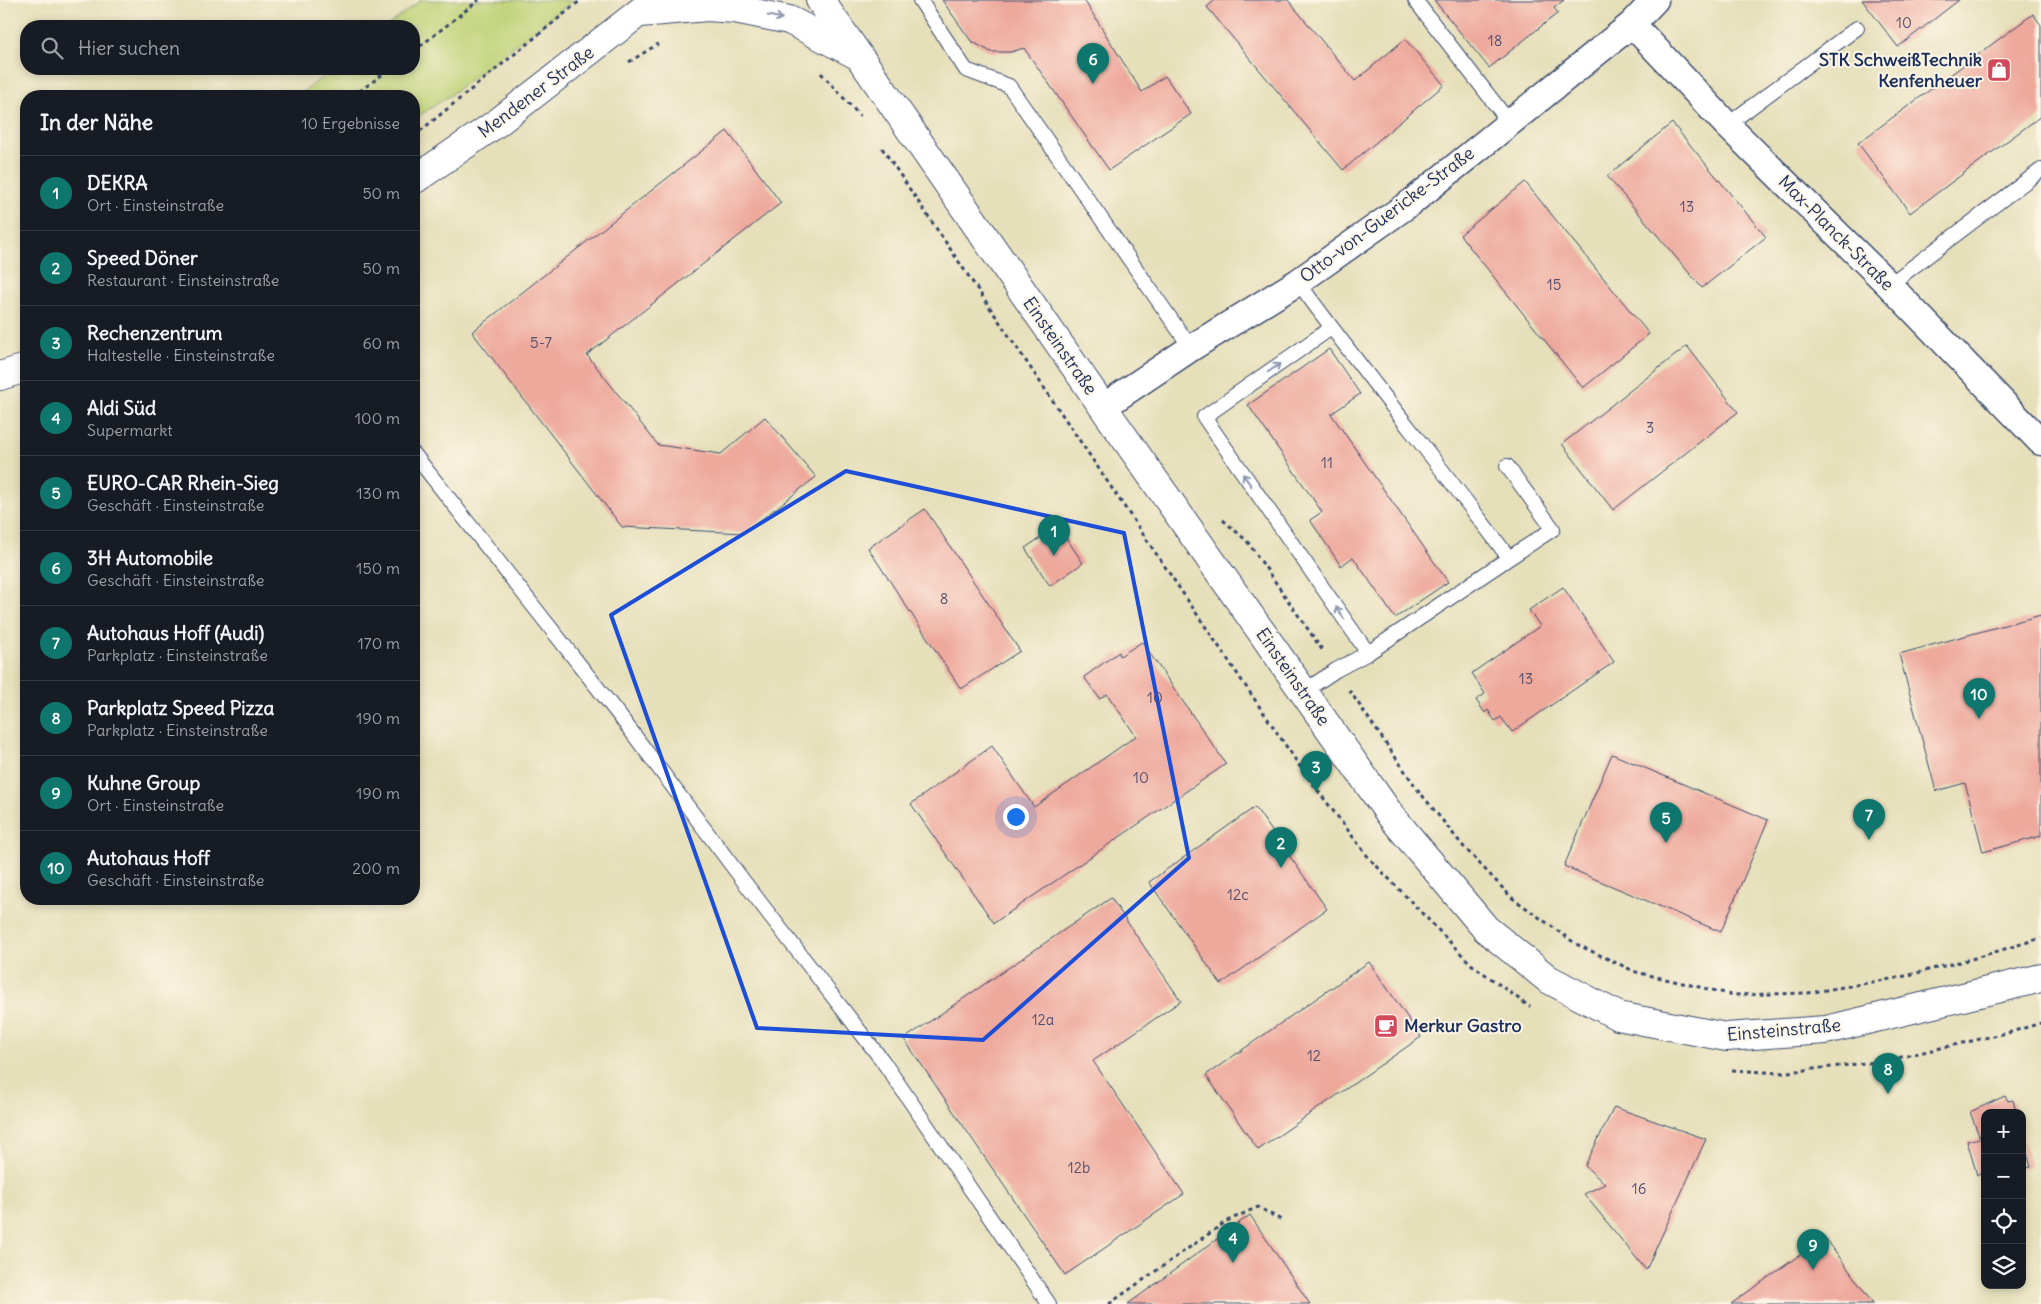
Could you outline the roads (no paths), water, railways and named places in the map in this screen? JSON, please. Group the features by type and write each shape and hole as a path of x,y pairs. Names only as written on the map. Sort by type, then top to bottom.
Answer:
{"street":[{"name":"Einsteinstraße","path":"820,0 1102,407 1391,816 1486,929 1548,979 1618,1016 1726,1037 1826,1030 2041,978"},
{"name":"Otto-von-Guericke-Straße","path":"1102,407 1191,348 1298,282 1413,201 1632,24 1655,0"},
{"name":"Einsteinstraße","path":"648,6 736,9 789,20 858,56"},
{"name":"Mendener Straße","path":"420,176 497,123 648,6"},
{"name":"Max-Planck-Straße","path":"1632,24 1728,125 1889,285 2041,442"},
{"path":"0,376 20,370"}],"lane":[{"path":"920,0 966,70 1010,86 1191,348"},
{"path":"1415,0 1510,122"},
{"path":"1728,125 1857,28"},
{"path":"1889,285 2041,170"},
{"path":"1298,282 1331,328 1430,453 1509,558"},
{"path":"1331,328 1204,417 1368,653"},
{"path":"420,462 622,719 745,883 882,1060 1049,1304"},
{"path":"1303,692 1336,670 1368,653 1553,529 1507,466"}],"place":[{"name":"STK SchweißTechnik Kenfenheuer","path":"1999,70"},
{"name":"3H Automobile","path":"1093,84"},
{"name":"DEKRA","path":"1054,556"},
{"name":"Autohaus Hoff","path":"1979,719"},
{"name":"Rechenzentrum","path":"1316,792"},
{"name":"Autohaus Hoff (Audi)","path":"1869,840"},
{"name":"EURO-CAR Rhein-Sieg","path":"1666,843"},
{"name":"Speed Döner","path":"1281,868"},
{"name":"Merkur Gastro","path":"1386,1026"},
{"name":"Parkplatz Speed Pizza","path":"1888,1094"},
{"name":"Aldi Süd","path":"1233,1263"},
{"name":"Kuhne Group","path":"1813,1270"}]}
